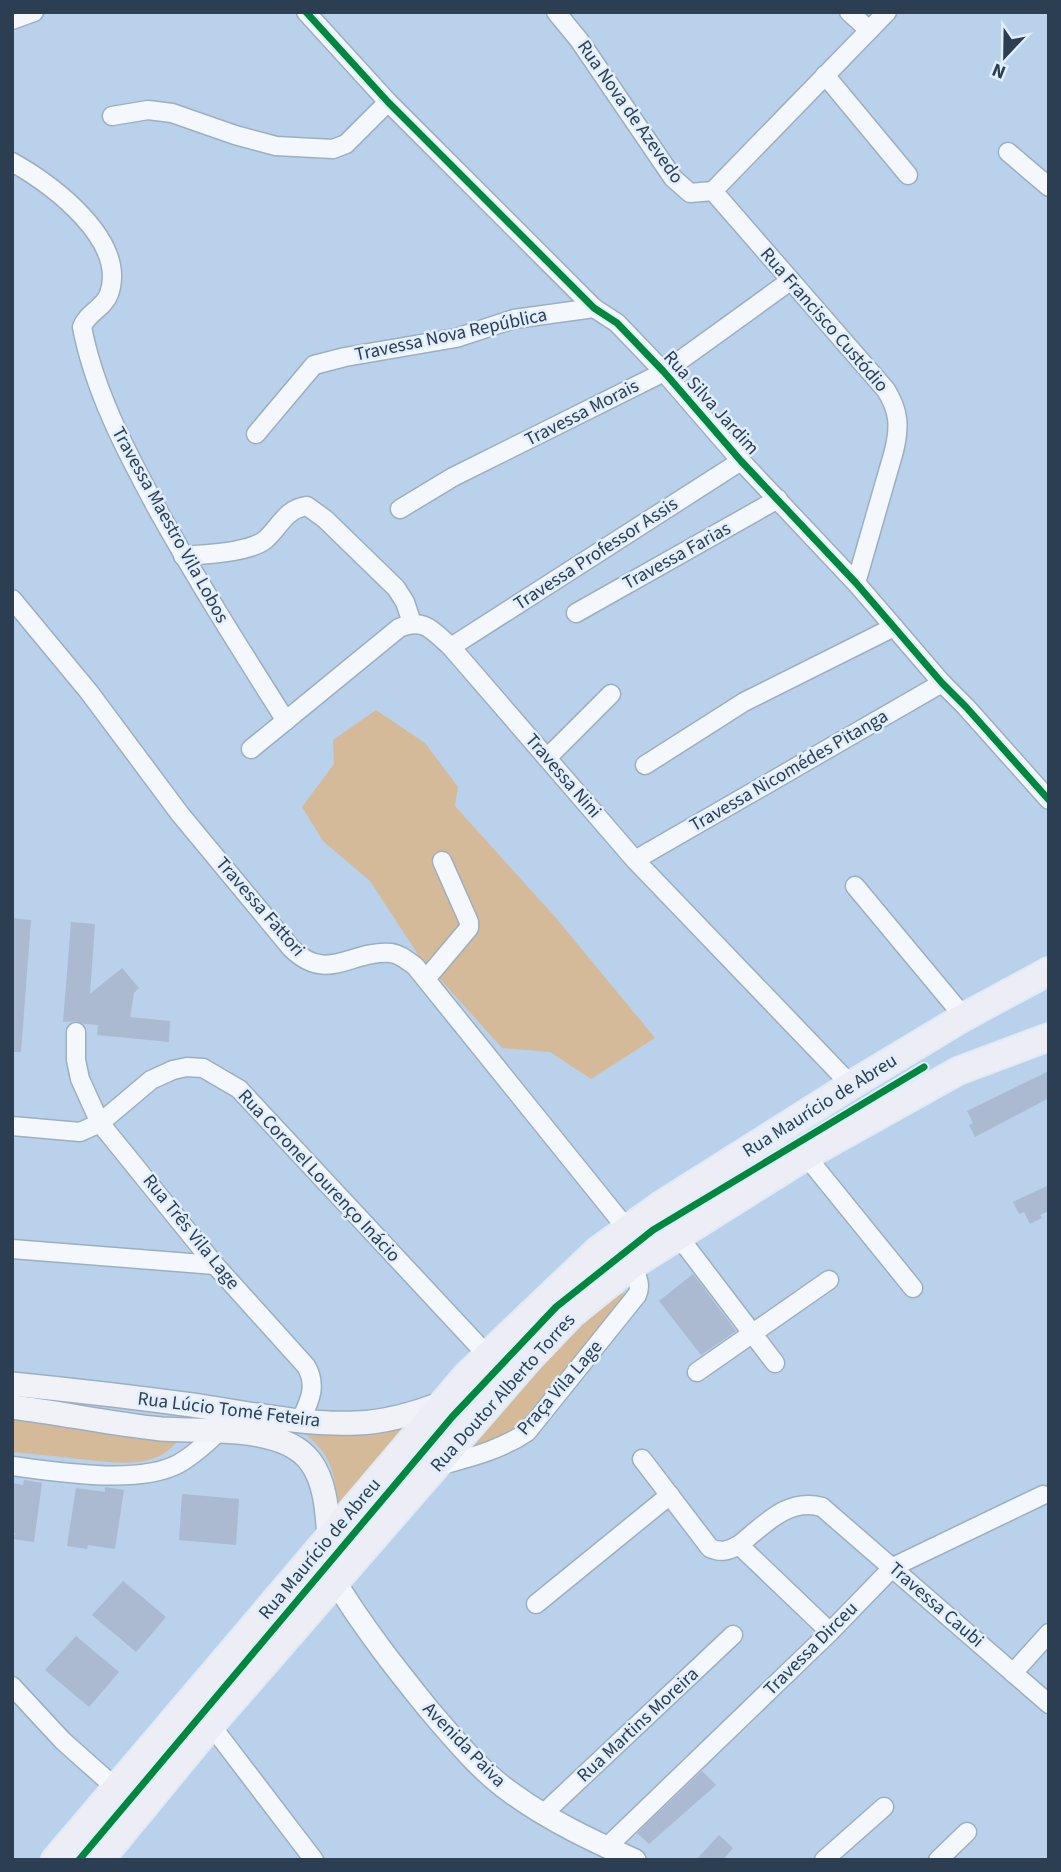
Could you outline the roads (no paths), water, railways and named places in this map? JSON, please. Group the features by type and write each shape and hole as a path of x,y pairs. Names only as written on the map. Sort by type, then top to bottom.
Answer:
{"main road":[{"name":"Rua Maurício de Abreu","path":"55,1860 467,1375 597,1251 851,1085 964,1017 1049,971"},
{"name":"Rua Doutor Alberto Torres","path":"100,1860 335,1581 529,1359 564,1323 631,1266 806,1156 958,1071 1049,1037"},
{"name":"Rua Lúcio Tomé Feteira","path":"12,1384 192,1405 300,1422 358,1423 384,1420 419,1412 445,1402"},
{"name":"Rua Lúcio Tomé Feteira","path":"12,1407 162,1429 221,1430 268,1437 290,1446 310,1460 321,1482 329,1538"}],"street":[{"path":"12,20 34,12"},
{"name":"Rua Silva Jardim","path":"306,12 388,102 594,308 617,323 664,372 741,461 856,583 942,683 1048,799"},
{"name":"Rua Nova de Azevedo","path":"556,12 579,40 673,178 691,193 713,191"},
{"path":"849,12 869,30"},
{"path":"713,191 887,12"},
{"path":"825,75 908,175"},
{"path":"112,116 148,110 172,113 276,146 333,149 346,144 388,102"},
{"path":"1008,152 1049,187"},
{"name":"Travessa Maestro Vila Lobos","path":"12,162 36,176 68,201 103,245 110,266 112,283 109,296 85,319 82,327 108,411 135,468 183,556 286,721"},
{"name":"Rua Francisco Custódio","path":"713,191 886,390 898,413 898,434 894,451 856,583"},
{"name":"Travessa Morais","path":"400,509 453,477 664,372 790,281"},
{"name":"Travessa Nova República","path":"256,434 314,365 456,338 514,319 594,308"},
{"name":"Travessa Professor Assis","path":"451,646 741,461"},
{"name":"Travessa Farias","path":"576,613 778,499"},
{"path":"183,556 240,549 256,544 265,540 288,514 307,506 325,519 396,588 405,602 412,622 399,628 251,748"},
{"name":"Travessa Fattori","path":"12,598 89,692 180,814 302,959 324,965 392,953 415,966 627,1229"},
{"name":"Travessa Nini","path":"412,622 430,629 451,646 635,860 851,1085"},
{"path":"645,765 744,702 894,627"},
{"name":"Travessa Nicomédes Pitanga","path":"635,860 942,683"},
{"path":"547,758 611,694"},
{"path":"426,979 469,928 469,922 442,861"},
{"path":"855,886 964,1017"},
{"name":"Rua Três Vila Lage","path":"76,1032 76,1060 80,1079 100,1122 215,1265 311,1374 313,1389 300,1422"},
{"name":"Rua Coronel Lourenço Inácio","path":"12,1126 80,1132 100,1122 151,1080 173,1070 204,1068 239,1089 487,1355"},
{"path":"806,1156 914,1288"},
{"path":"679,1237 775,1363"},
{"path":"12,1249 215,1265"},
{"path":"597,1251 620,1255 631,1266"},
{"name":"Praça Vila Lage","path":"435,1467 493,1450 511,1443 527,1432 637,1295 640,1289 639,1281 631,1266"},
{"path":"697,1372 829,1280"},
{"path":"12,1466 106,1474 153,1473 189,1457 221,1430"},
{"path":"642,1459 710,1548 724,1551 739,1545 830,1632"},
{"name":"Travessa Dirceu","path":"607,1847 830,1632 893,1567 1043,1494"},
{"path":"536,1604 670,1495"},
{"name":"Travessa Caubi","path":"739,1545 790,1507 802,1503 822,1507 1049,1704"},
{"name":"Avenida Paiva","path":"335,1581 400,1675 492,1777 543,1814 635,1860"},
{"path":"1013,1673 1049,1633"},
{"name":"Rua Martins Moreira","path":"543,1814 733,1635"},
{"path":"12,1686 63,1741 117,1789"},
{"path":"211,1725 314,1860"},
{"path":"824,1860 884,1808"},
{"path":"938,1860 967,1832"}]}
